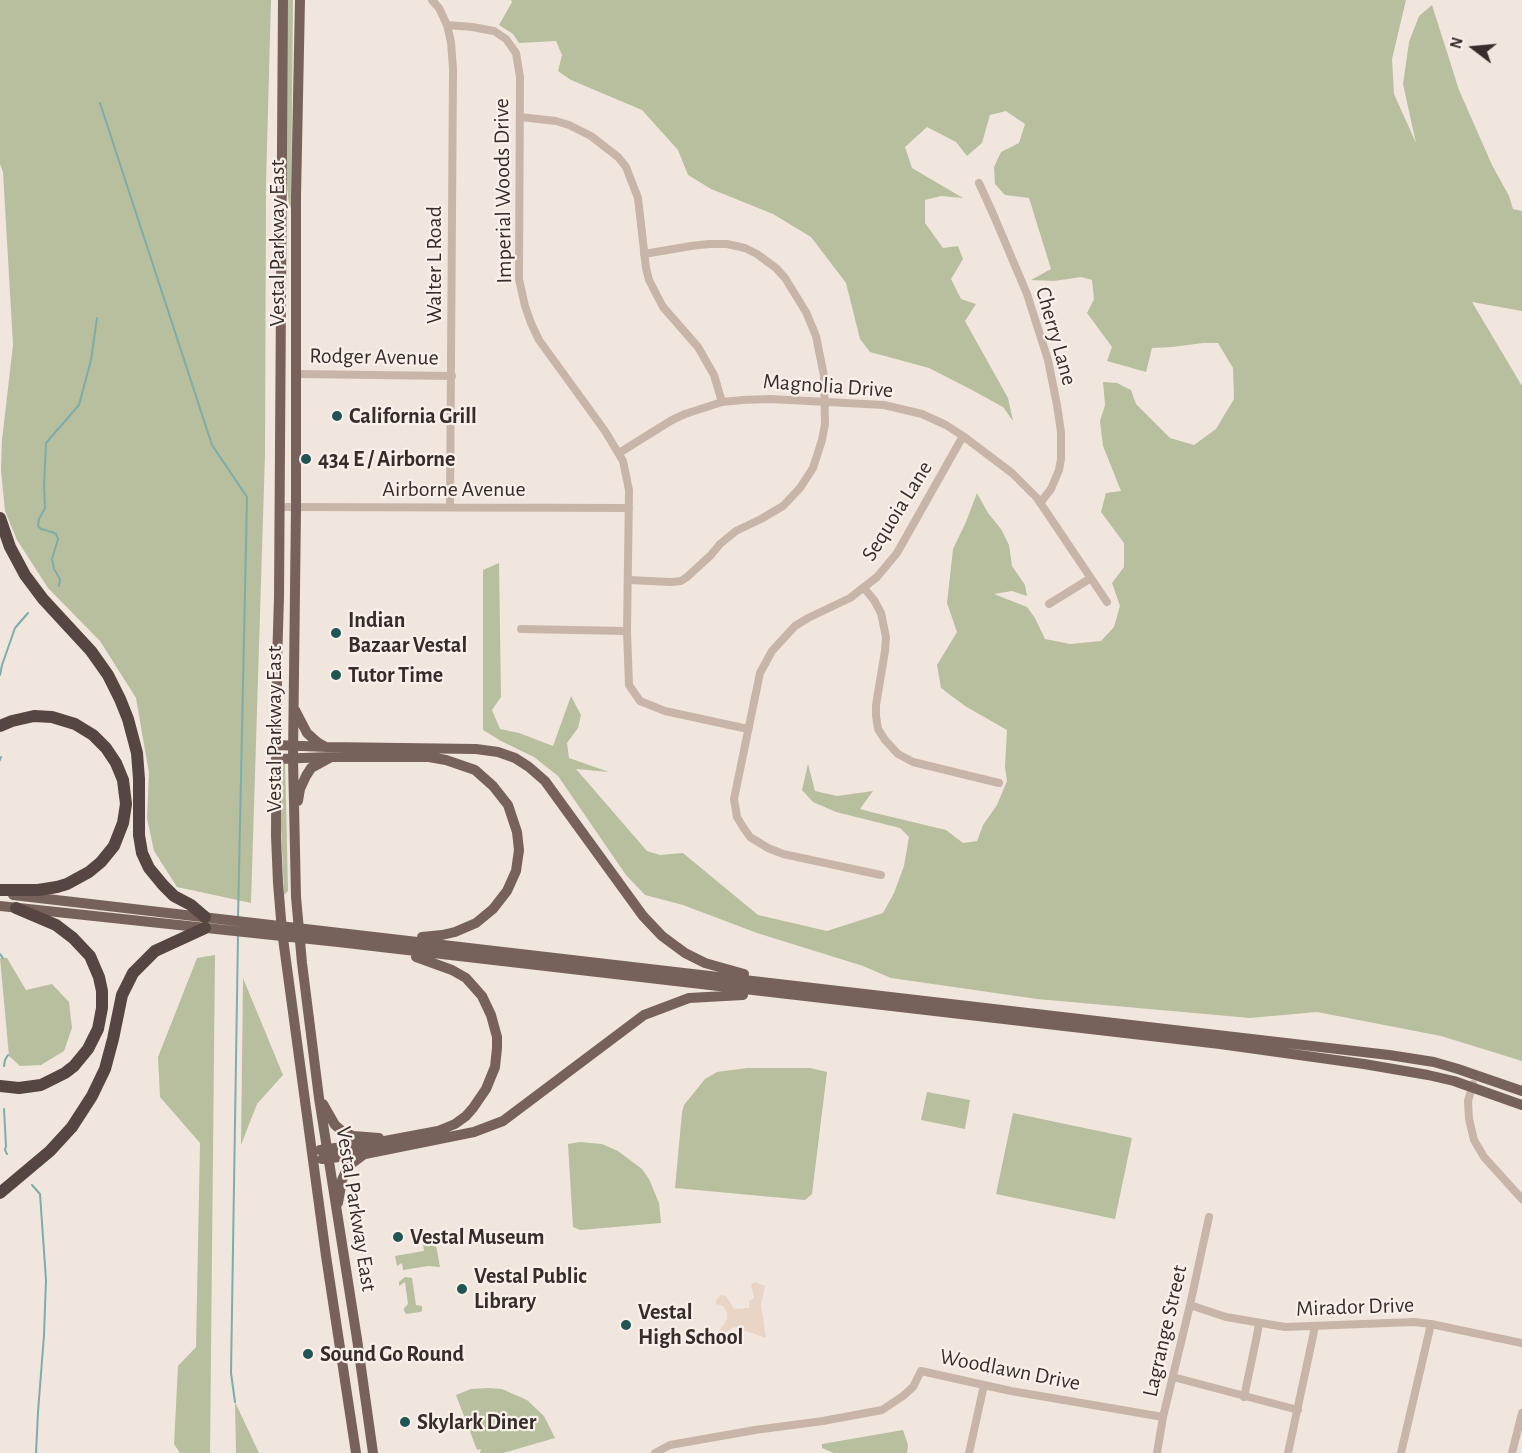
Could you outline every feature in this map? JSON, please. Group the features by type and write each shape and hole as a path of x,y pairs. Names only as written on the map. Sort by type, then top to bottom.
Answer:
{"highway":[{"path":"0,518 10,547 25,575 43,600 91,651 108,675 120,699 128,719 136,753 139,779 139,835 142,853 149,868 174,896 191,905 205,922 155,951 133,973 122,995 114,1039 105,1069 92,1096 72,1127 50,1151 0,1193"},
{"path":"0,726 34,716 52,717 75,724 93,735 116,763 123,780 126,804 123,823 114,846 89,872 57,887 0,892"},
{"path":"0,1086 19,1088 41,1085 65,1073 88,1049 98,1029 102,1008 99,977 90,956 73,938 56,925 16,908"}],"main road":[{"name":"Vestal Parkway East","path":"283,0 276,836 282,931 326,1256 356,1453"},
{"name":"Vestal Parkway East","path":"300,0 296,196 296,507 293,707 293,822 296,897 319,1098 373,1453"},
{"path":"293,707 307,733 329,752"},
{"path":"276,745 329,752 429,757 446,760 468,766 483,776 503,797 512,815 519,850 516,871 507,891 494,909 476,923 455,932 395,944"},
{"path":"276,759 329,752 476,749 498,752 515,758 545,781 643,916 662,936 705,963 775,988 1221,1044 1410,1072 1454,1081 1522,1105"},
{"path":"293,822 300,789 306,776 311,768 329,752"},
{"path":"0,892 205,922 775,988 1389,1054 1434,1062 1522,1091"},
{"path":"0,906 205,922"},
{"path":"328,1154 438,1131 455,1124 473,1108 486,1089 495,1067 497,1037 491,1015 482,996 466,978 452,969 395,944"},
{"path":"313,1155 366,1154 474,1132 503,1121 644,1015 689,998 775,988"},
{"path":"319,1098 335,1125 342,1131 353,1136 401,1138"},
{"path":"337,1213 342,1180 347,1169 366,1154"}],"street":[{"path":"432,0 439,8 447,25"},
{"name":"Imperial Woods Drive","path":"447,25 494,31 506,39 516,54 520,77 519,279 525,306 539,340 605,431 619,453 627,474 629,685 640,701 646,704 671,712 748,729"},
{"name":"Walter L Road","path":"447,25 452,42 453,69 450,507"},
{"path":"520,117 569,125 591,136 618,157 626,167 638,198 646,268 653,290 663,307 698,347 714,375 722,402"},
{"name":"Cherry Lane","path":"979,183 1027,294 1048,360 1057,405 1061,432 1061,459 1051,489 1041,502"},
{"path":"628,580 681,581 736,531 783,506 800,489 813,468 825,424 824,376 816,336 806,312 785,278 766,260 745,248 727,244 691,246 644,255"},
{"name":"Rodger Avenue","path":"296,374 452,376"},
{"name":"Magnolia Drive","path":"619,453 685,414 722,402 742,399 884,405 922,414 963,436 1012,474 1041,502 1107,602"},
{"name":"Sequoia Lane","path":"880,875 783,854 768,848 750,837 737,817 734,799 760,673 772,651 795,626 850,598 877,577 897,553 963,436"},
{"name":"Airborne Avenue","path":"279,507 629,508"},
{"path":"1049,604 1091,578"},
{"path":"864,588 881,613 886,637 876,705 878,729 885,740 898,754 913,762 999,783"},
{"path":"521,630 627,631"},
{"path":"1476,1075 1468,1101 1468,1119 1474,1140 1484,1157 1522,1199"},
{"name":"Lagrange Street","path":"1157,1453 1163,1417 1209,1217"},
{"name":"Mirador Drive","path":"1190,1305 1226,1317 1285,1327 1414,1322 1522,1343"},
{"path":"1244,1396 1259,1324"},
{"path":"1401,1453 1431,1324"},
{"path":"1288,1453 1315,1327"},
{"name":"Woodlawn Drive","path":"655,1453 670,1445 882,1410 913,1387 921,1371 984,1385 1163,1417"},
{"path":"1173,1377 1298,1410"},
{"path":"969,1453 984,1385"},
{"path":"1512,1453 1522,1413"}],"green space":[{"path":"0,0 271,0 266,184 265,454 251,903 177,887 154,851 147,818 149,773 136,698 100,641 48,588 17,540 5,511 1,470 2,440 13,345 3,172 0,164"},
{"path":"287,0 293,0 291,208 286,179"},
{"path":"511,0 1406,0 1392,59 1394,94 1416,143 1403,84 1409,42 1419,16 1432,5 1459,90 1513,209 1522,211 1522,311 1472,302 1522,386 1522,1061 1441,1036 1317,1012 1250,1018 1037,999 891,978 863,966 757,933 683,905 645,895 626,875 558,776 534,757 483,730 483,570 499,563 501,697 492,710 500,729 519,733 553,746 571,696 581,715 578,728 567,743 569,758 609,772 576,769 647,851 660,855 683,853 758,915 827,931 883,913 894,893 904,866 909,837 900,828 836,812 813,802 802,790 808,764 815,791 837,796 873,791 860,809 946,830 963,843 977,841 1007,781 1005,767 1007,730 965,706 941,688 937,665 957,632 947,603 953,549 977,493 1009,545 1012,566 1025,585 1027,596 1012,591 994,594 1027,607 1045,639 1070,644 1101,641 1114,627 1120,606 1112,583 1124,567 1124,543 1101,512 1106,493 1121,491 1103,446 1100,421 1105,405 1103,382 1117,383 1131,390 1136,404 1170,438 1194,445 1216,429 1234,399 1233,368 1218,343 1152,348 1146,372 1107,361 1112,347 1087,313 1094,299 1092,280 1081,277 1054,281 1031,280 1051,269 1029,198 1005,195 995,184 994,167 1001,152 1019,143 1025,124 1006,111 990,115 982,143 967,156 956,142 927,127 905,147 912,168 963,198 941,196 925,200 925,223 943,248 958,246 963,259 951,279 961,299 976,304 965,321 1008,398 1013,421 1003,407 929,368 870,352 860,339 846,283 811,237 773,214 711,189 688,175 678,150 642,110 571,80 558,71 562,55 556,41 519,43 513,34 499,25"},
{"path":"283,763 285,764 288,891 284,895 281,826"},
{"path":"215,955 210,1453 180,1453 174,1444 178,1366 196,1347 200,1143 160,1097 158,1057 197,958"},
{"path":"0,958 7,958 26,990 52,984 69,1002 72,1028 64,1051 41,1065 20,1066 9,1056"},
{"path":"243,978 283,1075 257,1104 241,1145"},
{"path":"747,1068 810,1068 827,1072 812,1194 805,1200 675,1188 684,1105 705,1079 717,1072"},
{"path":"927,1092 970,1100 965,1129 921,1120"},
{"path":"1013,1113 1132,1138 1115,1219 996,1194"},
{"path":"580,1142 602,1144 618,1151 642,1169 659,1203 661,1223 580,1230 573,1227 568,1144"},
{"path":"434,1234 440,1267 428,1266 403,1270 402,1263 397,1266 395,1256 424,1251 422,1237"},
{"path":"405,1277 412,1278 416,1305 422,1306 420,1312 406,1314 404,1311 408,1304 405,1282 399,1286 399,1282"},
{"path":"471,1389 502,1389 527,1400 544,1416 555,1438 503,1453 480,1453 481,1449 477,1450 456,1395"},
{"path":"235,1402 259,1453 236,1453"},
{"path":"903,1430 908,1445 907,1453 834,1453 822,1448 822,1444"}],"shaded area":[{"path":"755,1282 765,1286 761,1304 766,1338 734,1327 721,1335 720,1328 727,1318 727,1313 723,1306 716,1304 716,1300 721,1295 726,1296 734,1309 749,1308 749,1301 754,1298 751,1284"}],"waterway":[{"path":"100,103 212,445 247,497 238,918"},
{"path":"59,586 60,579 54,569 52,559 58,539 56,534 38,526 45,508 46,443 79,405 91,360 97,318"},
{"path":"0,675 15,628 28,613"},
{"path":"235,1402 231,1373 238,935"},
{"path":"0,954 3,958"},
{"path":"4,1066 8,1055"},
{"path":"4,1109 7,1154"},
{"path":"32,1185 40,1194 46,1280 36,1453"}],"place":[{"name":"California Grill","path":"337,416"},
{"name":"434 E / Airborne","path":"306,459"},
{"name":"Indian Bazaar Vestal","path":"336,633"},
{"name":"Tutor Time","path":"336,675"},
{"name":"Vestal Museum","path":"398,1237"},
{"name":"Vestal Public Library","path":"462,1289"},
{"name":"Vestal High School","path":"626,1325"},
{"name":"Sound Go Round","path":"308,1354"},
{"name":"Skylark Diner","path":"405,1422"}]}
